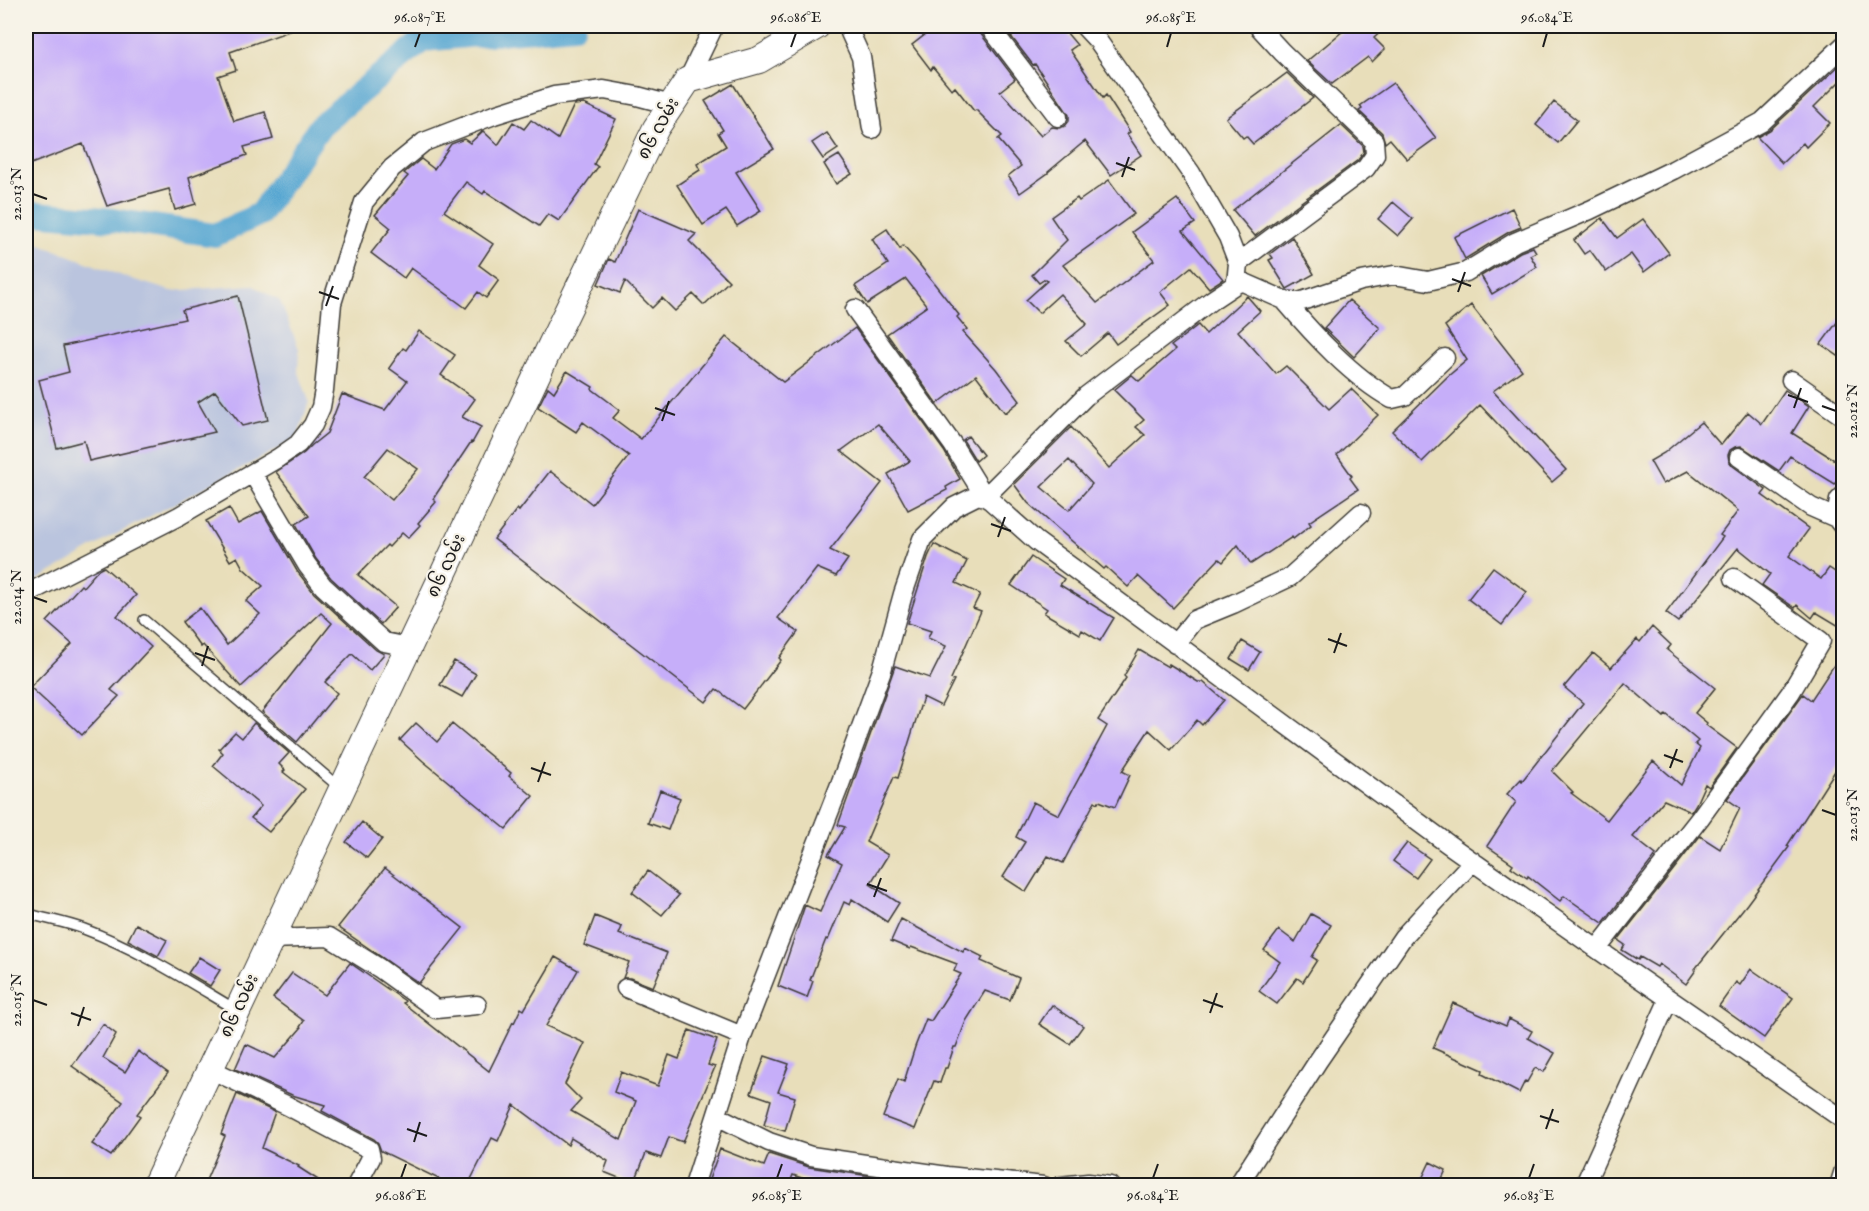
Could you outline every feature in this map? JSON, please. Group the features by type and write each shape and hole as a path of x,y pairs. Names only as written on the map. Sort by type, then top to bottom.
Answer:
{"street":[{"path":"688,80 714,26"},
{"name":"၈၆ လမ်း","path":"155,1185 656,128 688,80 759,60 817,26"},
{"path":"847,26 861,57 872,129"},
{"path":"989,26 1058,117"},
{"path":"985,496 1086,396 1236,284 1237,271 1228,237 1191,173 1098,41 1084,26"},
{"path":"1237,271 1366,168 1375,155 1374,141 1258,26"},
{"path":"1284,300 1299,302 1361,281 1394,275 1428,281 1467,272 1515,242 1590,210 1672,170 1761,122 1844,45"},
{"path":"26,594 179,516 253,474 297,444 313,425 321,406 332,303 364,202 392,168 424,142 494,115 554,96 604,90 671,105"},
{"path":"1237,271 1284,300 1314,335 1377,390 1392,399 1405,396 1445,357"},
{"path":"855,309 934,418 985,496 1036,541 1597,949 1669,999 1841,1111"},
{"path":"1791,380 1844,417"},
{"path":"1739,457 1811,507 1840,523"},
{"path":"253,474 307,565 323,586 384,642 409,647"},
{"path":"701,1183 717,1116 742,1036 882,670 903,594 922,539 954,507 978,495 985,496"},
{"path":"1840,523 1839,500 1844,495"},
{"path":"1175,644 1194,620 1290,577 1361,513"},
{"path":"1597,949 1700,818 1791,692 1821,642 1734,578"},
{"path":"1242,1179 1318,1061 1403,937 1473,861"},
{"path":"271,939 329,937 379,968 436,1009 477,1005"},
{"path":"626,988 742,1036"},
{"path":"1584,1185 1669,999"},
{"path":"210,1069 288,1106 369,1149 371,1158 356,1185"},
{"path":"717,1116 770,1142 811,1156 980,1182 1044,1185"},
{"path":"1839,1185 1844,1170"},
{"path":"1060,1185 1088,1183 1110,1185"}],"lane":[{"path":"144,620 342,789"},
{"path":"26,913 81,928 111,940 173,972 237,1011"}],"shaded area":[{"path":"35,242 125,277 171,291 252,285 280,301 299,349 298,370 309,401 297,439 107,539 26,587 26,245"}],"building":[{"path":"26,26 298,26 298,28 230,52 236,70 218,76 234,121 265,112 273,139 244,147 247,155 189,177 196,204 175,210 169,189 107,206 83,144 26,166"},
{"path":"921,26 978,26 980,33 1015,79 1000,91 1041,136 1052,127 1065,126 1069,121 1069,115 1035,64 1033,65 1003,26 1061,26 1077,45 1070,50 1103,98 1106,95 1130,132 1127,134 1141,155 1111,175 1085,141 1048,173 1020,193 1008,176 1021,166 998,139 1002,136 976,110 974,111 955,87 952,90 933,67 931,70 912,45 926,34"},
{"path":"1349,26 1387,26 1374,38 1385,49 1372,62 1368,57 1332,84 1307,61"},
{"path":"1844,61 1844,77 1814,107 1830,123 1806,147 1803,143 1782,163 1757,137 1770,130"},
{"path":"1287,73 1313,98 1253,144 1246,136 1243,138 1226,118"},
{"path":"1393,83 1436,138 1407,159 1390,139 1385,143 1382,133 1359,111 1362,109 1360,106"},
{"path":"733,84 774,149 736,172 761,211 737,226 726,210 703,225 677,185 700,170 697,164 726,146 718,133 723,130 705,101"},
{"path":"1554,102 1577,120 1558,143 1536,125"},
{"path":"584,104 616,119 594,164 598,167 559,221 548,214 539,226 485,191 483,194 466,182 444,211 493,244 479,265 499,280 486,298 478,292 466,308 411,268 404,278 371,253 391,228 375,215 408,176 404,173 421,159 434,169 451,144 464,139 470,143 483,131 498,145 513,122 524,129 531,120 558,139 574,105"},
{"path":"1341,125 1363,146 1364,152 1358,160 1255,236 1233,210"},
{"path":"827,133 838,149 823,159 812,143"},
{"path":"839,155 852,174 836,184 824,164"},
{"path":"1109,180 1134,214 1063,265 1097,303 1154,260 1132,232 1177,199 1195,223 1183,231 1223,279 1209,288 1191,267 1160,292 1170,305 1116,344 1108,333 1081,356 1066,341 1087,324 1060,294 1039,313 1026,300 1047,281 1045,279 1039,283 1032,275 1067,240 1051,217 1077,198 1079,201"},
{"path":"1393,202 1413,219 1398,236 1378,219"},
{"path":"1512,208 1521,227 1465,259 1454,237"},
{"path":"638,209 696,234 689,241 729,281 704,305 693,294 675,311 662,298 652,308 625,281 620,293 598,284 609,259 615,262"},
{"path":"1602,218 1617,238 1643,219 1669,253 1644,272 1631,254 1606,272 1590,250 1584,254 1574,240"},
{"path":"887,229 900,249 903,246 915,259 959,315 957,317 967,329 963,332 996,369 1020,401 1005,413 976,375 937,404 887,334 927,306 906,279 867,304 855,286 888,264 872,239"},
{"path":"1292,237 1314,274 1287,289 1269,260 1273,258 1270,254"},
{"path":"1533,247 1536,252 1530,255 1537,267 1492,294 1481,276 1520,252"},
{"path":"238,296 268,420 242,426 215,391 198,402 215,432 89,461 84,441 57,448 39,380 69,372 63,346 185,319 182,310"},
{"path":"1247,296 1260,311 1238,331 1276,374 1286,366 1329,409 1351,389 1378,415 1337,455 1358,489 1309,522 1311,525 1293,539 1292,537 1251,564 1238,545 1223,562 1219,559 1173,608 1138,576 1128,587 1106,567 1104,569 1028,503 1014,484 1071,427 1109,468 1145,435 1136,427 1144,420 1114,390 1132,375 1139,381 1175,350 1171,346 1198,325 1206,334","holes":["1069,460 1092,484 1069,510 1041,487"]},
{"path":"1349,300 1380,328 1354,357 1324,328"},
{"path":"1471,305 1522,370 1493,391 1566,470 1552,482 1480,405 1422,462 1392,431 1467,360 1445,326"},
{"path":"1844,313 1844,360 1821,344"},
{"path":"855,328 944,451 960,479 946,487 947,490 908,510 888,474 910,461 878,424 841,451 882,483 830,550 848,559 836,576 817,568 778,618 798,632 779,658 781,660 743,709 716,689 706,702 494,539 550,471 592,504 629,456 583,422 576,432 538,407 548,387 554,392 567,371 593,387 592,389 620,410 613,418 641,439 726,337 783,382"},
{"path":"419,331 455,355 441,375 475,399 462,417 481,427 433,499 436,502 418,523 420,525 408,538 402,533 389,547 387,545 358,575 396,607 381,624 331,578 316,559 296,524 309,516 276,472 304,453 327,433 342,394 385,410 407,381 389,368 403,348 406,350","holes":["388,448 418,469 392,500 364,477"]},
{"path":"1785,390 1809,406 1792,433 1844,466 1835,484 1790,456 1779,471 1741,446 1730,450 1729,461 1766,490 1762,495 1809,529 1789,556 1821,579 1829,568 1844,578 1844,629 1816,612 1812,618 1797,605 1795,608 1762,585 1770,574 1738,548 1678,622 1666,613 1723,537 1720,535 1738,511 1688,471 1663,484 1650,461 1664,453 1701,422 1721,445 1748,412 1762,424"},
{"path":"968,436 983,455 976,461 963,440"},
{"path":"229,508 238,524 262,511 297,571 314,593 376,650 384,654 370,670 352,654 325,682 337,693 297,742 262,712 332,623 321,613 241,687 203,645 201,647 182,622 200,608 227,645 260,614 246,601 263,586 243,568 237,557 230,561 206,521"},
{"path":"934,544 967,561 956,583 980,594 973,608 981,611 951,679 954,680 941,706 923,697 898,778 894,777 866,842 888,855 870,884 899,903 887,922 852,899 850,905 844,902 810,980 813,981 807,998 778,986 805,905 820,912 842,863 828,855 845,827 838,825 895,666 930,678 946,646 928,638 931,631 907,623"},
{"path":"1031,557 1064,579 1060,585 1114,618 1100,641 1082,630 1080,634 1044,613 1047,609 1011,585"},
{"path":"104,567 136,595 117,616 151,647 111,690 119,696 82,735 30,687 72,644 47,622 81,585 83,587 98,570"},
{"path":"1493,567 1527,592 1502,625 1468,599"},
{"path":"1652,627 1671,645 1667,650 1715,688 1695,713 1707,723 1706,725 1737,748 1709,787 1705,784 1691,812 1664,800 1633,837 1656,855 1603,923 1564,896 1560,901 1528,876 1527,878 1511,867 1513,864 1487,846 1516,802 1507,794 1521,779 1522,781 1583,703 1564,687 1593,653 1611,668 1637,639 1640,642","holes":["1625,683 1664,717 1666,714 1698,741 1695,744 1700,748 1681,785 1653,761 1607,820 1571,793 1573,792 1552,771"]},
{"path":"1242,641 1260,652 1249,670 1231,659"},
{"path":"1139,650 1168,667 1169,664 1198,682 1203,682 1224,700 1202,725 1197,720 1171,750 1149,730 1122,771 1130,775 1115,807 1095,801 1063,863 1048,856 1026,892 1003,877 1025,842 1016,837 1033,802 1059,815 1107,726 1098,720 1126,678 1124,676"},
{"path":"1844,650 1844,757 1787,846 1789,847 1747,904 1695,969 1686,984 1659,964 1657,967 1640,957 1638,960 1622,950 1625,945 1618,940 1700,836 1720,849 1740,808 1727,799 1803,694 1811,700"},
{"path":"454,661 476,674 462,697 440,685"},
{"path":"254,723 289,753 279,764 285,770 283,772 305,789 269,832 251,818 261,806 213,766 223,753 219,749 235,732 242,738"},
{"path":"416,723 437,742 452,724 511,773 509,776 533,796 506,829 400,740"},
{"path":"660,790 680,798 668,830 648,823"},
{"path":"362,822 382,839 367,858 346,842"},
{"path":"1407,843 1430,859 1416,878 1393,861"},
{"path":"385,868 463,928 419,983 338,927"},
{"path":"648,871 679,895 662,915 632,892"},
{"path":"1311,914 1331,925 1312,957 1317,960 1303,982 1297,978 1277,1004 1259,991 1280,962 1264,950 1279,930 1295,942"},
{"path":"595,916 622,927 619,934 667,953 653,987 630,978 623,978 629,962 584,945"},
{"path":"901,919 963,952 965,948 983,957 981,961 1019,978 1010,1000 985,991 966,1021 940,1083 934,1081 915,1129 883,1117 898,1079 904,1082 926,1019 931,1021 961,974 954,971 957,964 891,941"},
{"path":"136,924 167,940 158,956 128,940"},
{"path":"199,957 220,970 210,986 188,973"},
{"path":"555,957 578,970 546,1026 585,1043 565,1084 581,1100 571,1111 621,1140 636,1101 614,1092 621,1072 658,1086 669,1055 679,1059 689,1030 717,1040 708,1065 715,1067 683,1142 669,1137 661,1158 646,1153 634,1184 604,1172 608,1161 571,1138 568,1145 514,1105 498,1141 492,1138 468,1185 451,1185 381,1151 374,1139 322,1111 325,1105 292,1095 235,1069 246,1044 275,1058 301,1028 304,1021 273,998 292,973 325,995 350,963 405,1001 403,1003 489,1071 521,1008 524,1010"},
{"path":"1751,969 1793,998 1764,1038 1719,1006 1736,982 1740,985"},
{"path":"1453,1003 1506,1026 1509,1019 1532,1031 1528,1038 1555,1053 1544,1072 1535,1068 1519,1093 1482,1074 1483,1070 1433,1048"},
{"path":"1052,1005 1083,1026 1070,1044 1039,1024"},
{"path":"103,1024 116,1034 103,1058 125,1072 138,1051 168,1073 137,1114 140,1116 111,1156 92,1144 123,1102 72,1066"},
{"path":"765,1056 789,1064 778,1092 795,1097 785,1131 764,1125 771,1100 751,1093"},
{"path":"237,1094 275,1112 262,1148 299,1166 326,1185 204,1185 225,1136 221,1134"},
{"path":"720,1149 764,1166 769,1154 809,1167 890,1179 900,1182 900,1185 822,1185 793,1175 789,1185 707,1185"},
{"path":"1430,1162 1446,1170 1439,1185 1419,1185"}],"waterway":[{"path":"26,215 35,213 113,220 215,235 260,214 321,125 423,40 574,26"}]}
